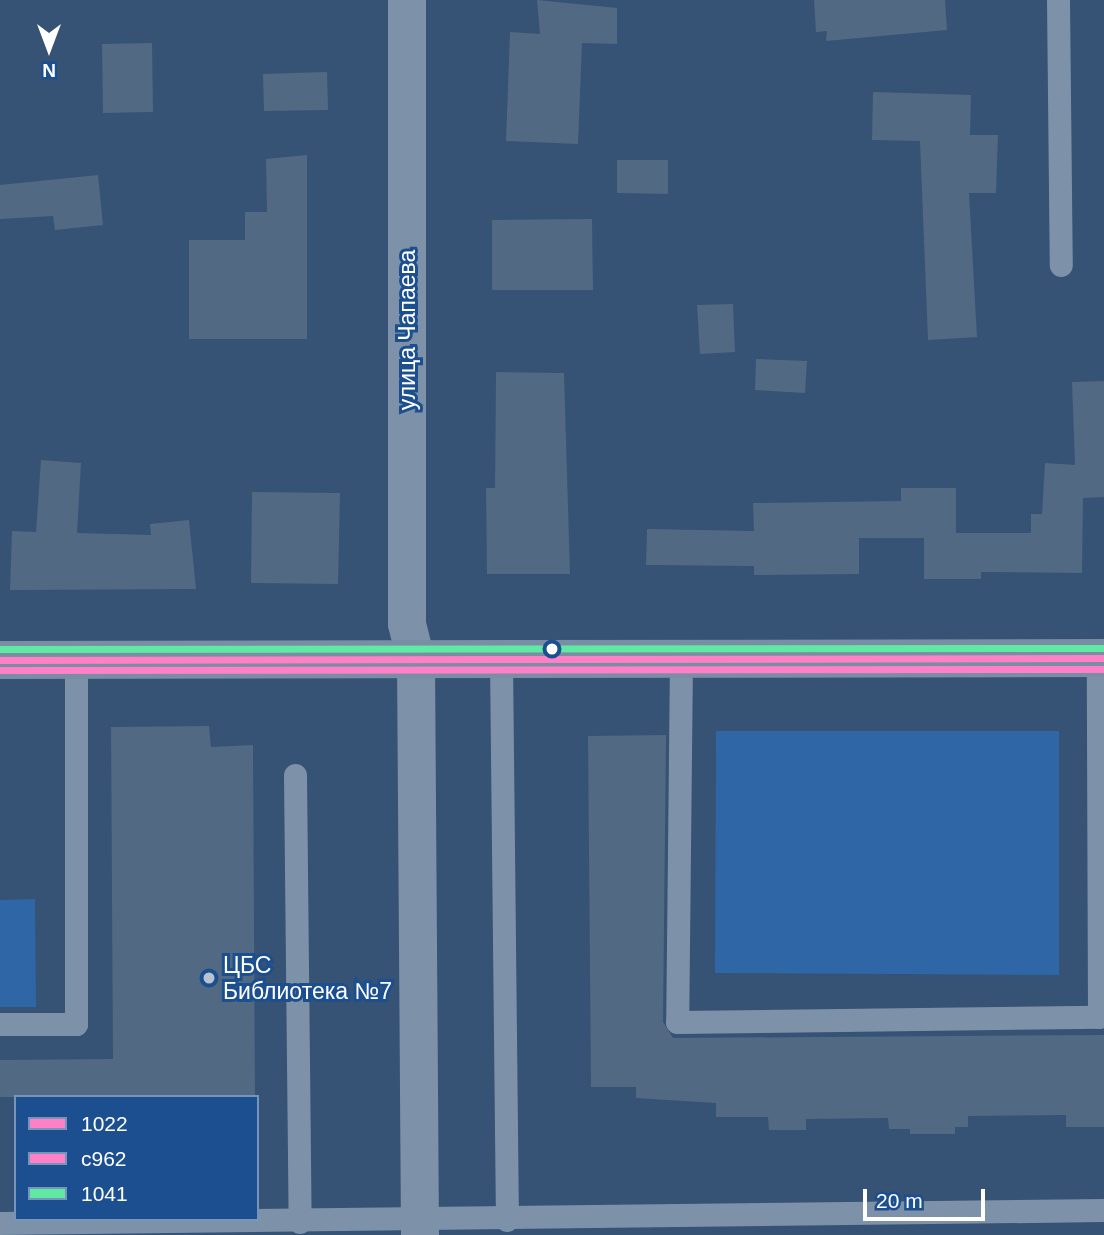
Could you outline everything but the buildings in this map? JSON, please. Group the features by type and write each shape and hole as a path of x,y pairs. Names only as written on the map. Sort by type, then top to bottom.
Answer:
{"street":[{"name":"улица Чапаева","path":"407,0 407,624 416,660 419,1228"},
{"path":"0,660 1101,658"}],"lane":[{"path":"1058,0 1061,265"},
{"path":"681,659 677,1022 1099,1017 1101,658"},
{"path":"0,1024 76,1024 76,660"},
{"path":"501,660 507,1220"},
{"path":"295,775 300,1222"},
{"path":"0,1223 300,1222 419,1228 507,1220 1104,1210"}],"shaded area":[{"path":"716,731 1059,731 1059,975 715,973"},
{"path":"35,899 36,1007 0,1007 0,900"}],"transit line":[{"name":"1041","path":"0,649 1104,648"},
{"name":"1022","path":"0,660 1104,658"},
{"name":"с962","path":"0,670 1104,669"}],"place":[{"name":"ЦБС Библиотека №7","path":"209,978"}]}
